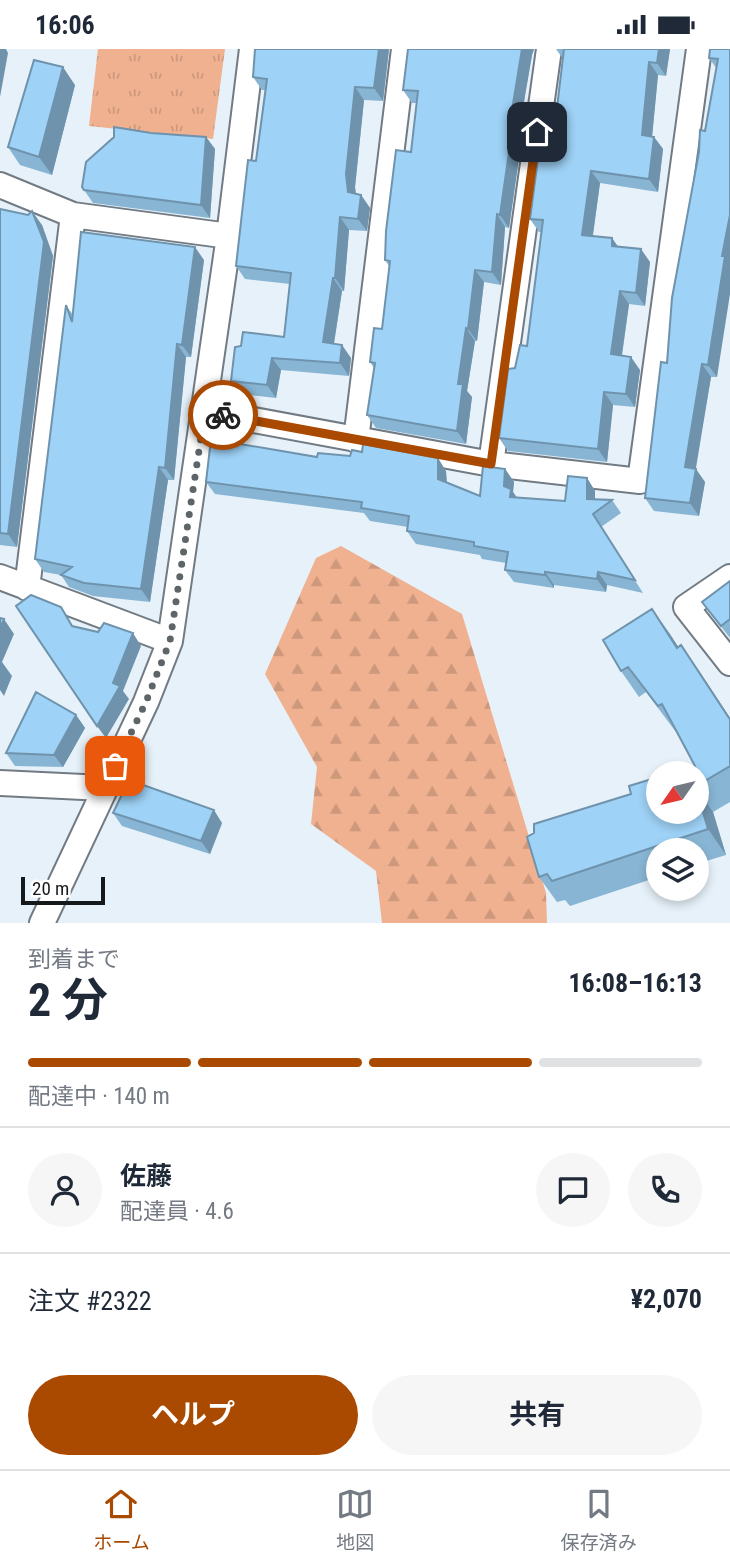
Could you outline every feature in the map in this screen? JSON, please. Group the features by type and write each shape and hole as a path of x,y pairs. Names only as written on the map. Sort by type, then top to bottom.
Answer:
{"street":[{"path":"42,923 146,702 170,641 205,411 252,49"},
{"path":"356,440 404,49"},
{"path":"491,464 549,49"},
{"path":"205,411 491,464 640,481 699,49"},
{"path":"0,185 73,215 229,236"},
{"path":"27,588 73,215"},
{"path":"0,576 170,641"},
{"path":"730,576 686,607 730,663"},
{"path":"0,783 104,787"}],"green space":[{"path":"98,49 225,49 213,139 89,126"},
{"path":"341,546 462,614 546,893 547,923 382,923 376,871 311,824 317,767 265,674 316,558"}],"building":[{"path":"255,49 379,49 374,88 355,87 346,174 348,192 361,195 358,219 340,217 335,278 323,342 342,345 340,363 272,358 267,385 231,381 235,347 241,346 243,332 284,337 291,273 236,266 248,160 256,161 267,79 253,77"},
{"path":"408,49 522,49 500,215 497,214 492,272 475,270 458,384 463,384 457,431 367,415 375,363 370,362 374,328 382,329 390,261 385,260 386,231 396,150 411,152 418,91 403,90"},
{"path":"564,49 659,49 657,63 649,62 642,135 654,137 649,179 591,171 582,235 612,238 612,246 641,249 636,293 620,291 611,354 631,357 626,394 604,392 598,449 499,438 508,369 515,368 520,345 527,346 543,220 530,219 544,114 556,116"},
{"path":"710,49 730,49 730,215 708,365 702,364 685,467 696,469 690,503 645,498 661,362 667,363 672,298 699,152 700,130 705,131 718,59 709,58"},
{"path":"34,60 63,67 39,157 8,147"},
{"path":"114,127 206,137 201,205 84,190 82,187 86,162 114,137"},
{"path":"0,209 28,215 32,211 44,242 8,534 0,533"},
{"path":"81,232 195,247 182,345 177,344 165,468 159,467 141,589 84,583 61,575 72,567 35,559 66,305 72,322"},
{"path":"211,439 317,457 318,453 350,456 352,450 362,452 363,444 438,458 438,479 480,496 483,466 505,469 504,486 511,489 510,497 565,501 568,476 587,478 587,499 612,500 593,514 635,580 598,572 597,579 505,570 508,552 474,546 474,542 407,531 409,516 361,508 362,502 206,482"},
{"path":"730,581 730,619 721,626 702,602"},
{"path":"31,595 61,607 72,626 98,632 104,623 133,633 113,683 120,686 97,726 16,606"},
{"path":"652,609 677,648 681,645 730,718 730,766 709,778 709,761 692,761 662,704 658,706 628,667 621,671 603,640"},
{"path":"36,692 76,715 54,755 6,753"},
{"path":"129,780 214,810 201,841 113,813"},
{"path":"646,781 646,824 706,824 708,829 681,838 646,838 646,850 552,881 547,874 539,877 527,837 534,833 534,824 631,794 629,786"}],"way so far":[{"path":"115,766 146,702 170,641 205,411 223,415"}],"route":[{"path":"223,415 491,464 537,132"}]}
